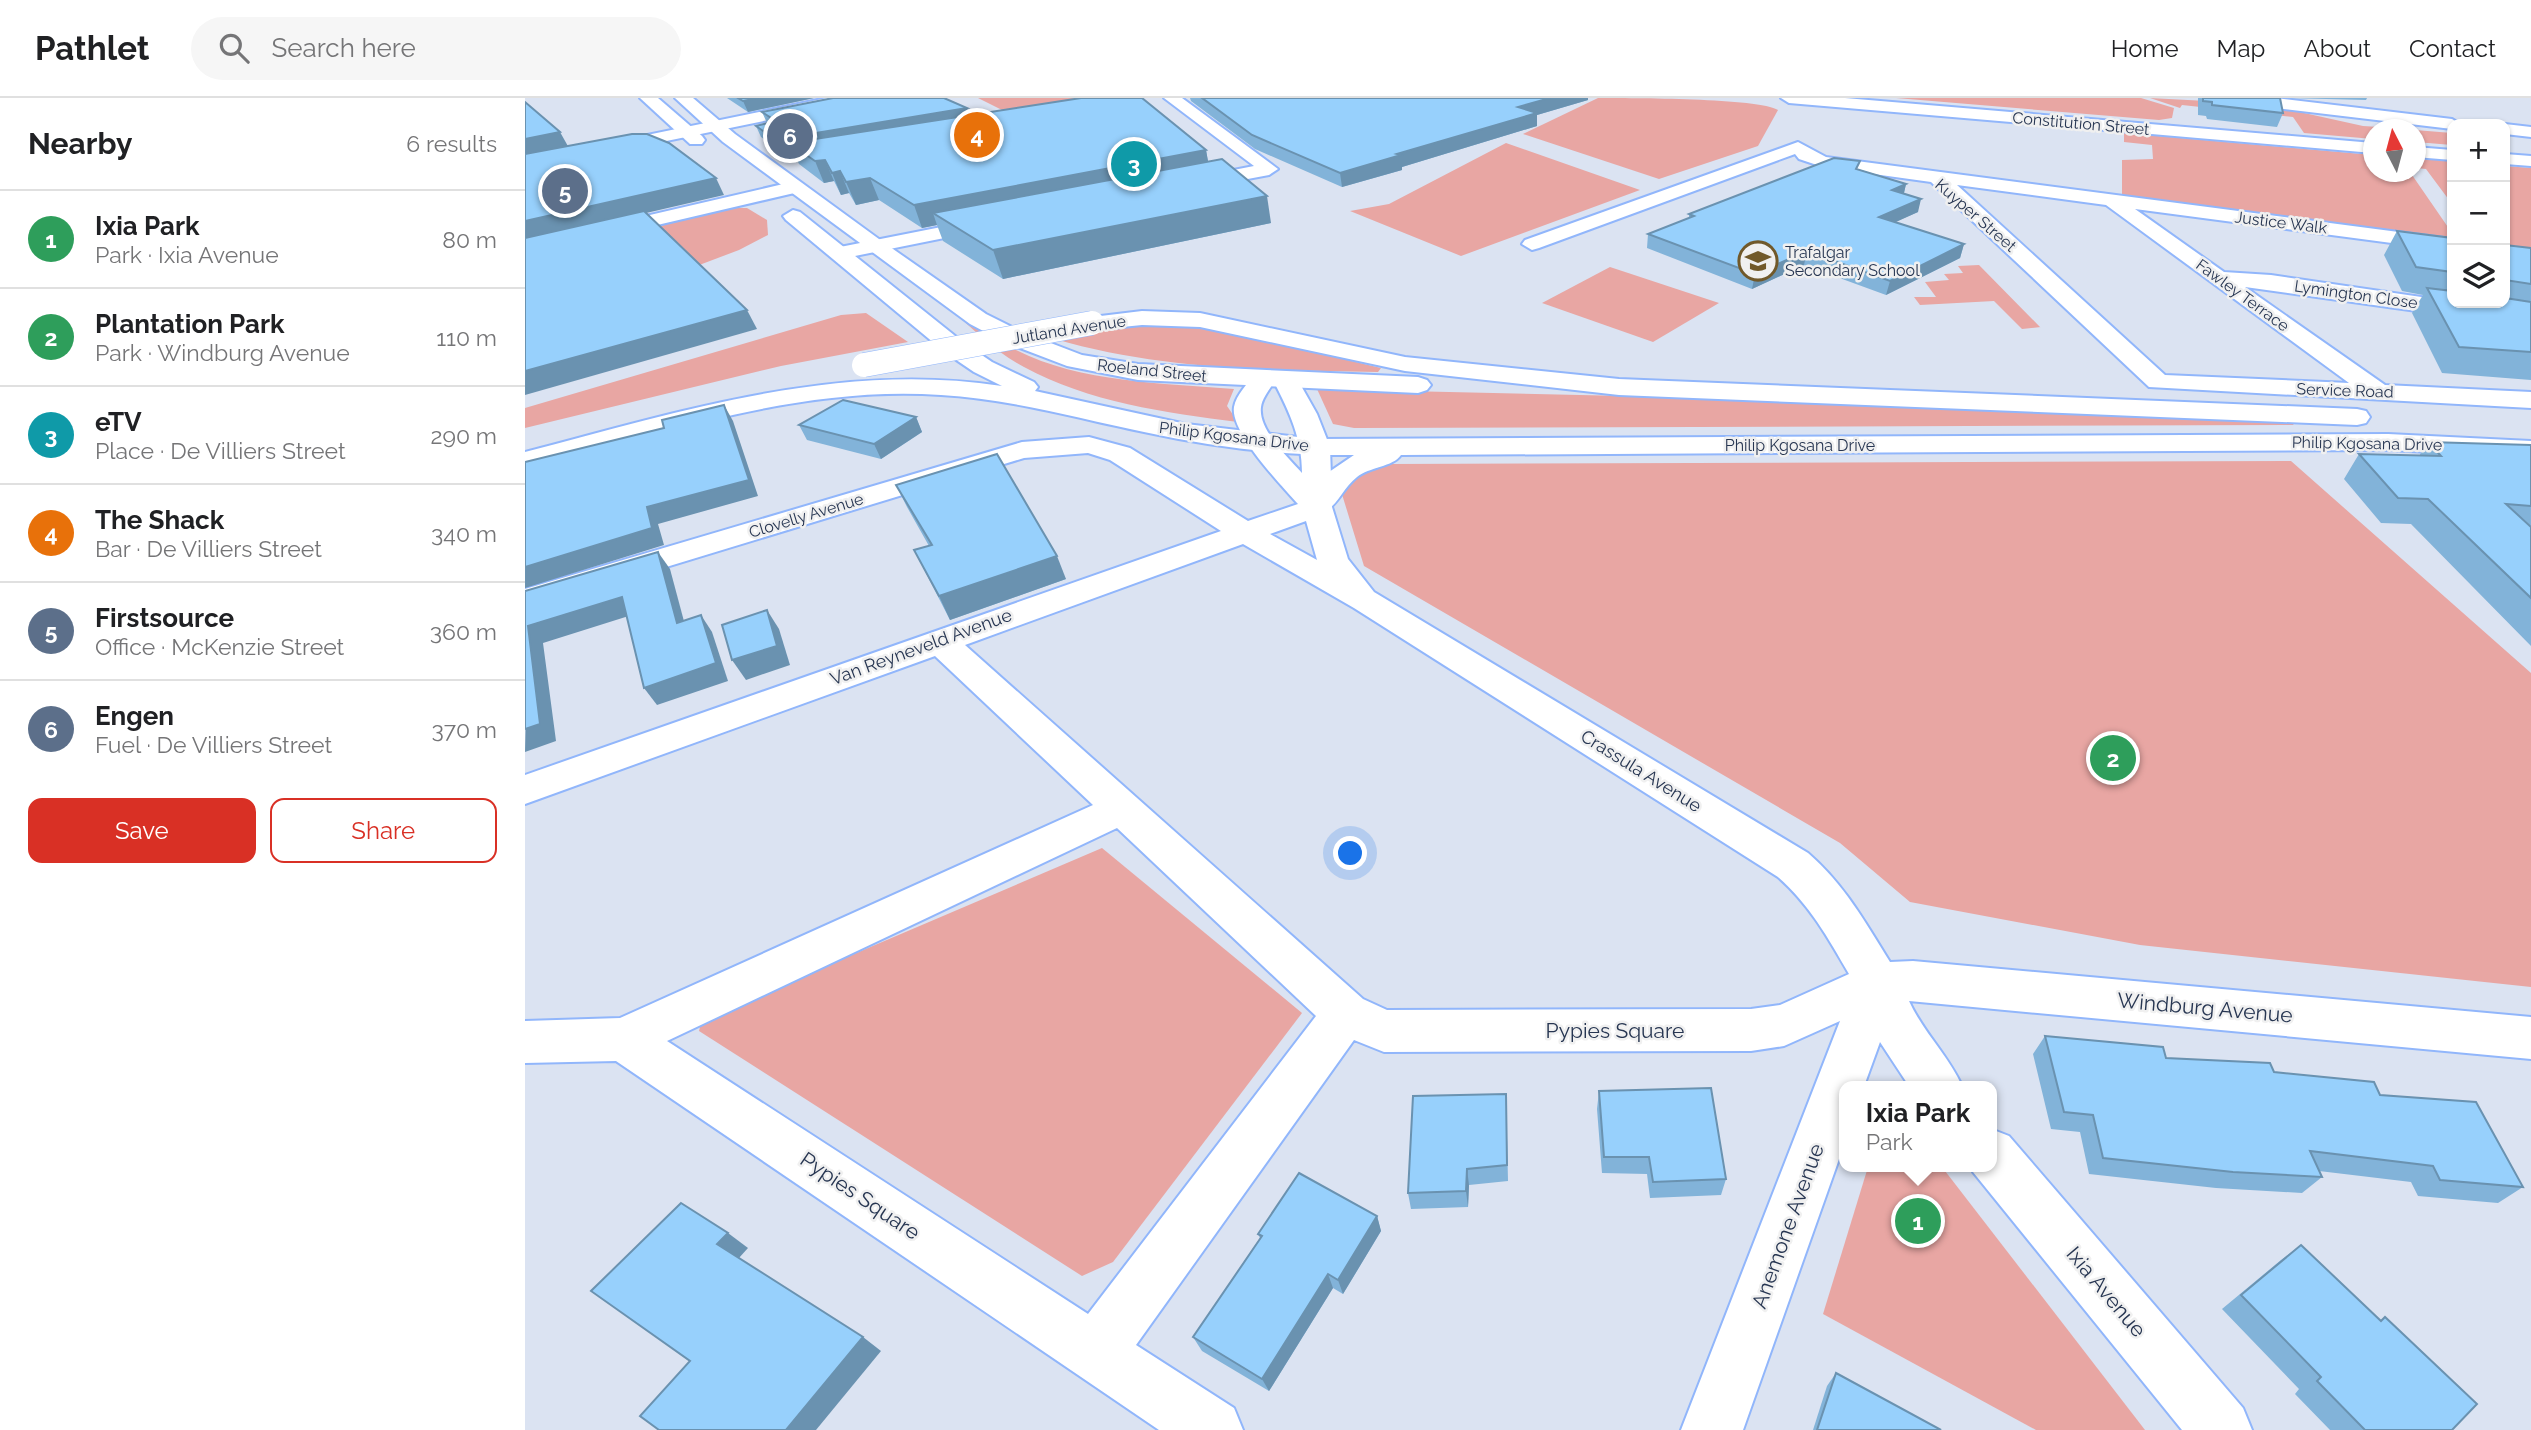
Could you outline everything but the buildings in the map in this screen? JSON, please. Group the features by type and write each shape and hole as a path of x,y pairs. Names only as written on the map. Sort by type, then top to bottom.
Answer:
{"street":[{"path":"648,98 713,153"},
{"name":"Roeland Street","path":"683,98 729,138 978,319 1013,337 1076,361 1170,375 1575,391 1619,387"},
{"path":"525,164 851,98"},
{"path":"1165,189 1269,169 1172,98"},
{"name":"Constitution Street","path":"1789,98 2363,147"},
{"path":"2234,98 2447,123"},
{"path":"1532,244 1802,135 1814,101"},
{"path":"2510,130 2531,132"},
{"path":"729,138 772,132"},
{"name":"Kuyper Street","path":"1802,135 1805,155 1823,162 1937,177 2158,382"},
{"path":"545,143 558,158"},
{"path":"2426,153 2447,155"},
{"path":"732,167 784,157"},
{"path":"1254,158 1282,162"},
{"path":"2510,160 2531,162"},
{"name":"Justice Walk","path":"1937,177 2447,243"},
{"path":"529,243 757,188 796,187"},
{"path":"757,188 983,367 1073,406"},
{"name":"Fawley Terrace","path":"2110,200 2376,391"},
{"path":"840,253 1006,220"},
{"name":"Lymington Close","path":"2222,278 2271,282 2531,320"},
{"name":"Jutland Avenue","path":"525,445 773,383 1092,323 1142,318 1200,320 1405,365 1619,387"},
{"name":"Crassula Avenue","path":"1317,507 1265,444 1253,427 1247,409 1275,379 1300,404 1316,447 1317,507 1333,561 1366,601"},
{"name":"Service Road","path":"1882,398 2104,388 2158,382 2531,400"},
{"path":"525,461 696,417 824,391 893,386 953,388 1073,406"},
{"name":"Philip Kgosana Drive","path":"1619,387 2531,425"},
{"name":"Philip Kgosana Drive","path":"1073,406 1140,424 1265,444 1316,447 2282,442 2531,449"},
{"name":"Crassula Avenue","path":"1089,445 1120,454 1241,531 1366,601 1793,865 1816,885 1832,906 1878,982"},
{"name":"Clovelly Avenue","path":"525,600 1022,450 1089,445"},
{"path":"1317,507 1339,476 1351,466 1414,448"},
{"name":"Van Reyneveld Avenue","path":"525,790 1241,531 1317,507"},
{"name":"Pypies Square","path":"939,641 1346,1014 1384,1031 1751,1030 1784,1025 1878,982"},
{"path":"525,1042 623,1039 1122,809"},
{"name":"Windburg Avenue","path":"1878,982 1913,981 2531,1038"},
{"path":"1878,982 1901,1035 1933,1081"},
{"name":"Anemone Avenue","path":"1841,1081 1878,982"},
{"path":"1096,1352 1346,1014"},
{"name":"Pypies Square","path":"623,1039 1212,1430"},
{"name":"Anemone Avenue","path":"1711,1430 1839,1087"},
{"name":"Ixia Avenue","path":"1997,1161 2221,1430"}],"shaded area":[{"path":"978,98 1096,98 1006,112"},
{"path":"1598,98 1721,101 1778,110 1758,146 1659,179 1523,134"},
{"path":"1896,98 2141,98 2174,108 2172,118 2159,120"},
{"path":"2150,98 2263,104 2363,126 2363,138 2304,133 2293,117 2182,105 2180,108"},
{"path":"2426,131 2447,133 2447,145 2426,143"},
{"path":"2124,133 2363,154 2363,182 2417,182 2447,226 2447,238 2122,195 2122,160 2153,159 2152,145 2124,142"},
{"path":"1506,143 1640,190 1461,256 1350,211 1389,204"},
{"path":"2426,159 2447,161 2447,197 2426,169"},
{"path":"2510,166 2531,168 2531,249 2510,247"},
{"path":"727,208 747,208 767,220 768,235 739,250 694,267 525,254"},
{"path":"1979,265 2041,327 2022,329 1994,301 1920,305 1914,297 1936,297 1925,282 1949,280 1944,274 1963,273 1958,266"},
{"path":"1610,267 1719,303 1653,342 1542,303"},
{"path":"948,307 1012,348 1037,360 1064,368 1149,383 1234,389 1227,406 1238,422 1128,404 1074,389 1024,367 1003,354"},
{"path":"866,313 908,342 781,366 525,428 525,408 841,315"},
{"path":"1155,325 1213,328 1381,368 1378,372 1175,363 1134,357 1055,339 1110,327"},
{"path":"1317,389 1669,397 2297,420 2293,425 1354,428 1333,424"},
{"path":"2291,461 2531,673 2531,987 2140,945 1910,902 1840,843 1364,566 1341,491 1356,475 1391,464"},
{"path":"1102,848 1302,1013 1113,1262 1082,1276 699,1031 702,1019"},
{"path":"1866,1172 1946,1172 2145,1430 2036,1430 1823,1314"}],"tunnel":[{"path":"784,132 802,140"}],"place":[{"name":"The Shack","path":"977,135"},
{"name":"Engen","path":"790,136"},
{"name":"eTV","path":"1134,164"},
{"name":"Firstsource","path":"565,191"},
{"name":"Trafalgar Secondary School","path":"1758,261"},
{"name":"Plantation Park","path":"2113,758"},
{"name":"Ixia Park","path":"1918,1221"}]}
